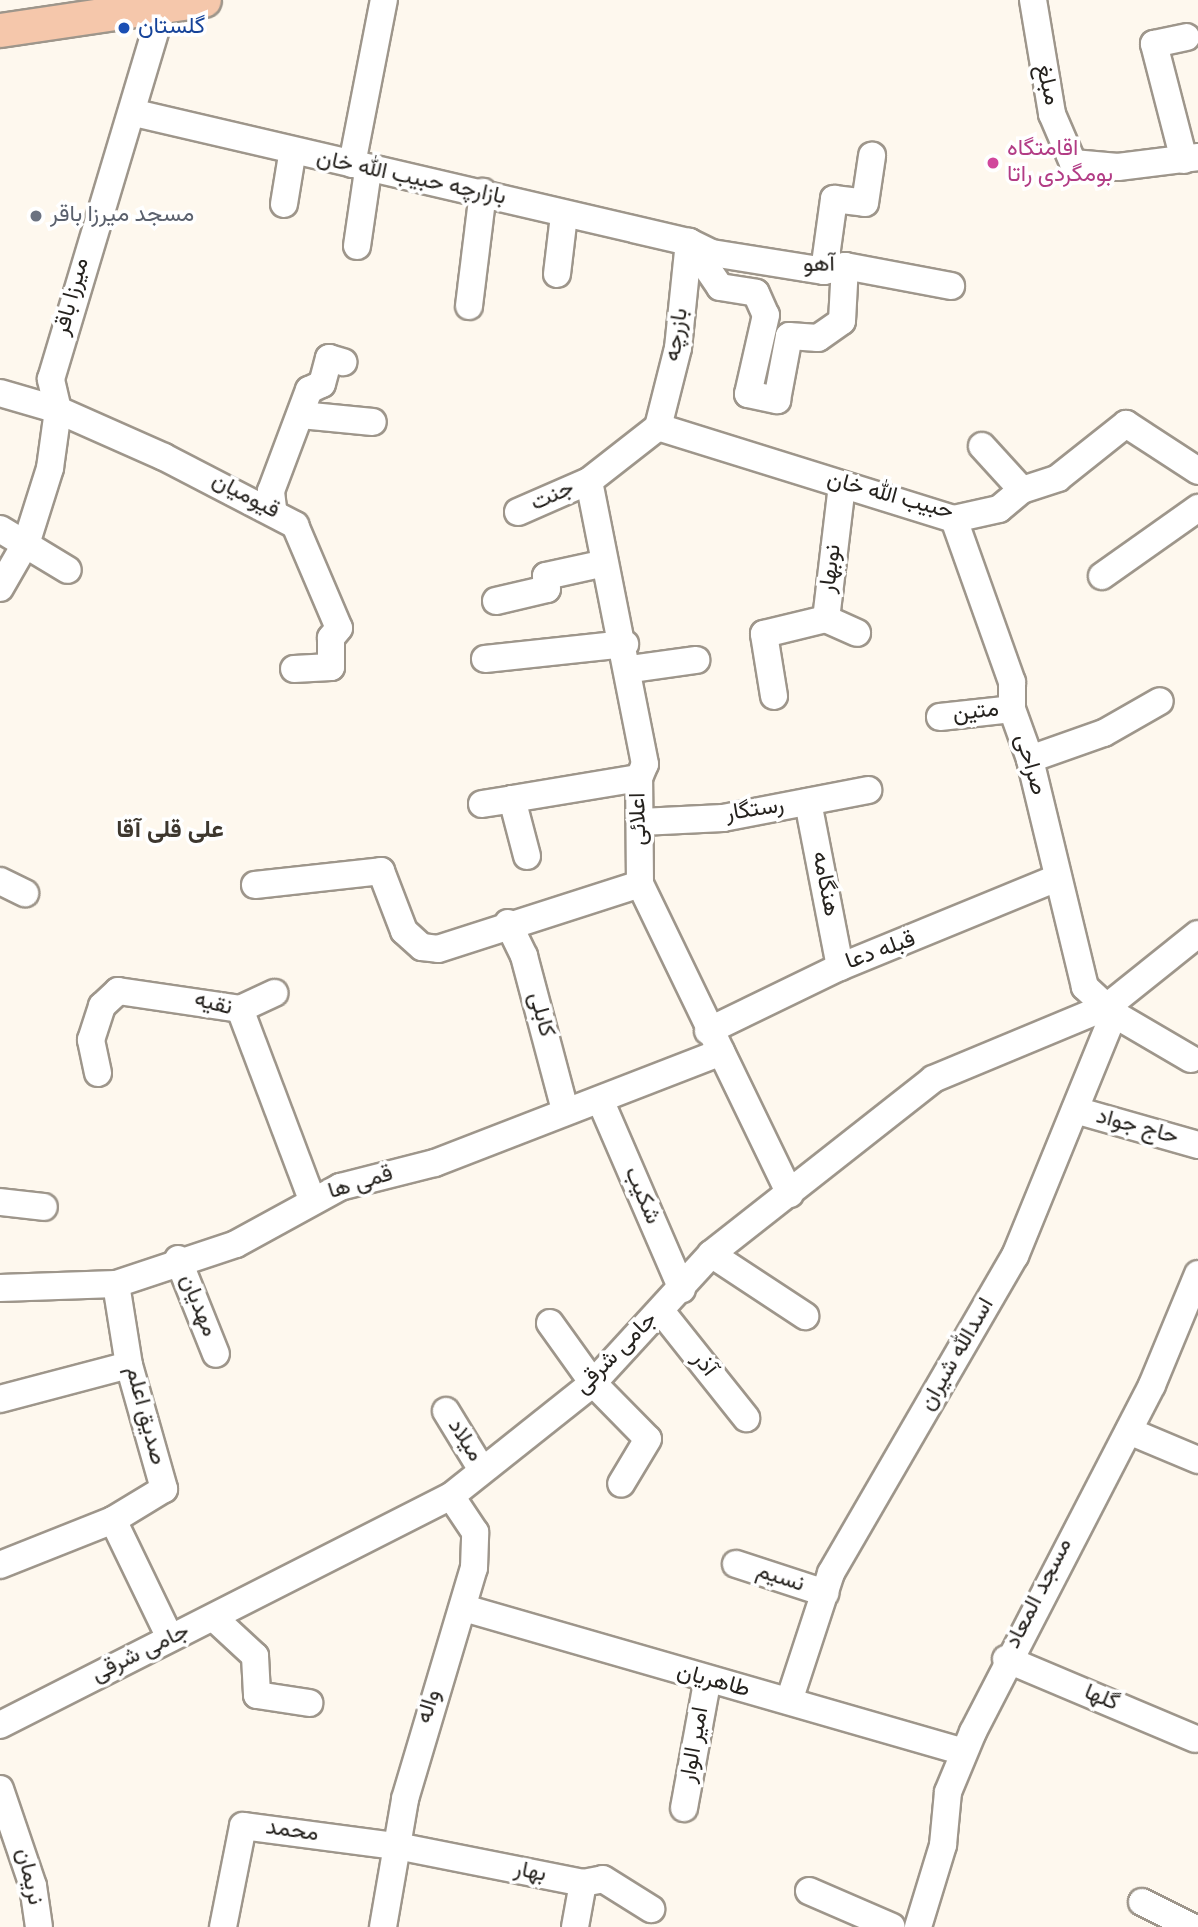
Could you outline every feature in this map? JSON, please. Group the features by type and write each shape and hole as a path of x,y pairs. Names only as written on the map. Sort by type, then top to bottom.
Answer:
{"main road":[{"path":"0,30 204,0"}],"street":[{"path":"357,247 360,168 384,0"},
{"name":"مبلغ","path":"1032,0 1052,114 1073,163 1118,167 1191,159"},
{"name":"میرزا باقر","path":"0,588 27,541 58,410 51,379 79,270 135,113 163,6"},
{"path":"1186,37 1154,44 1191,159"},
{"name":"بازارچه حبیب الله خان","path":"135,113 292,155 483,192 564,215 689,242"},
{"path":"284,204 292,155"},
{"path":"689,242 720,287 756,293 766,315 748,394 777,400 789,336 818,338 842,321 835,268 834,199 865,204 872,156"},
{"path":"469,306 483,192"},
{"path":"557,274 564,215"},
{"name":"آهو","path":"689,242 712,253 951,286"},
{"name":"بازرچه","path":"647,433 678,348 689,242"},
{"path":"273,508 271,491 301,415 329,358 343,362"},
{"name":"قیومیان","path":"0,393 58,410 273,508 295,525 338,628 331,638 331,667 294,669"},
{"path":"301,415 373,422"},
{"name":"حبیب الله خان","path":"647,433 842,485 954,519 999,509 1022,490 1058,478 1126,424 1198,471"},
{"path":"589,481 647,433"},
{"path":"982,446 1022,490"},
{"name":"جنت","path":"518,512 589,481"},
{"name":"اعلائی","path":"589,481 628,657 645,764 639,778 640,884 790,1194"},
{"name":"نوبهار","path":"842,485 826,619 857,633"},
{"path":"1102,576 1198,508"},
{"name":"صراحی","path":"954,519 1012,682 1012,709 1030,759 1055,879 1085,987 1111,1010 1191,1059"},
{"path":"0,529 27,541 68,570"},
{"path":"496,601 547,589 546,576 606,563"},
{"path":"774,696 764,634 826,619"},
{"path":"485,659 628,657 696,660"},
{"path":"1030,759 1104,733 1160,701"},
{"name":"متین","path":"940,717 1012,709"},
{"path":"482,804 639,778"},
{"name":"رستگار","path":"641,822 723,818 868,790"},
{"path":"512,799 527,856"},
{"name":"هنگامه","path":"808,802 840,967"},
{"path":"255,885 381,871 404,931 422,947 438,949 508,923 640,884"},
{"name":"قبله دعا","path":"715,1042 840,967 1055,879"},
{"path":"0,881 25,893"},
{"name":"کابلی","path":"508,923 524,956 565,1111"},
{"name":"جامی شرقی","path":"0,1725 451,1496 593,1382 682,1289 711,1254 933,1079 1111,1010 1198,934"},
{"name":"نقیه","path":"98,1073 90,1040 102,1006 118,991 240,1009 312,1200"},
{"path":"240,1009 275,993"},
{"name":"اسدالله شیران","path":"789,1701 825,1593 1015,1256 1075,1110 1111,1010"},
{"name":"قمی ها","path":"0,1288 116,1284 178,1259 257,1234 312,1200 435,1163 565,1111 601,1102 715,1042"},
{"name":"شکیب","path":"601,1102 682,1289"},
{"name":"حاج جواد","path":"1075,1110 1198,1145"},
{"path":"0,1202 44,1207"},
{"path":"711,1254 805,1316"},
{"name":"مهدیان","path":"178,1259 216,1354"},
{"name":"مسجد المعاد","path":"918,1927 943,1846 948,1792 964,1752 1006,1659 1129,1431 1197,1280"},
{"name":"صدیق اعلم","path":"0,1566 113,1520 164,1489 129,1365 116,1284"},
{"name":"آذر","path":"661,1311 746,1418"},
{"path":"550,1324 593,1382 648,1439 621,1484"},
{"path":"0,1399 129,1365"},
{"name":"میلاد","path":"446,1411 482,1470"},
{"path":"1129,1431 1198,1460"},
{"name":"واله","path":"383,1927 401,1847 405,1799 464,1608 475,1532 451,1496"},
{"path":"113,1520 170,1638"},
{"name":"نسیم","path":"736,1564 825,1593"},
{"name":"طاهریان","path":"464,1608 707,1683 789,1701 964,1752"},
{"path":"214,1618 255,1656 257,1695 309,1703"},
{"name":"گلها","path":"1006,1659 1195,1739"},
{"name":"امیر الوار","path":"684,1808 707,1683"},
{"name":"نریمان","path":"0,1789 33,1886 39,1927"},
{"name":"محمد","path":"223,1927 243,1826 401,1847"},
{"name":"بهار","path":"401,1847 583,1883 603,1879 651,1909"},
{"path":"575,1927 583,1883"},
{"path":"809,1891 892,1927"},
{"path":"1142,1902 1192,1927"}],"place":[{"name":"گلستان","path":"124,28"},
{"name":"اقامتگاه بومگردی راتا","path":"993,163"},
{"name":"مسجد میرزا باقر","path":"36,216"}],"district":[{"name":"علی قلی آقا","path":"170,832"}]}
